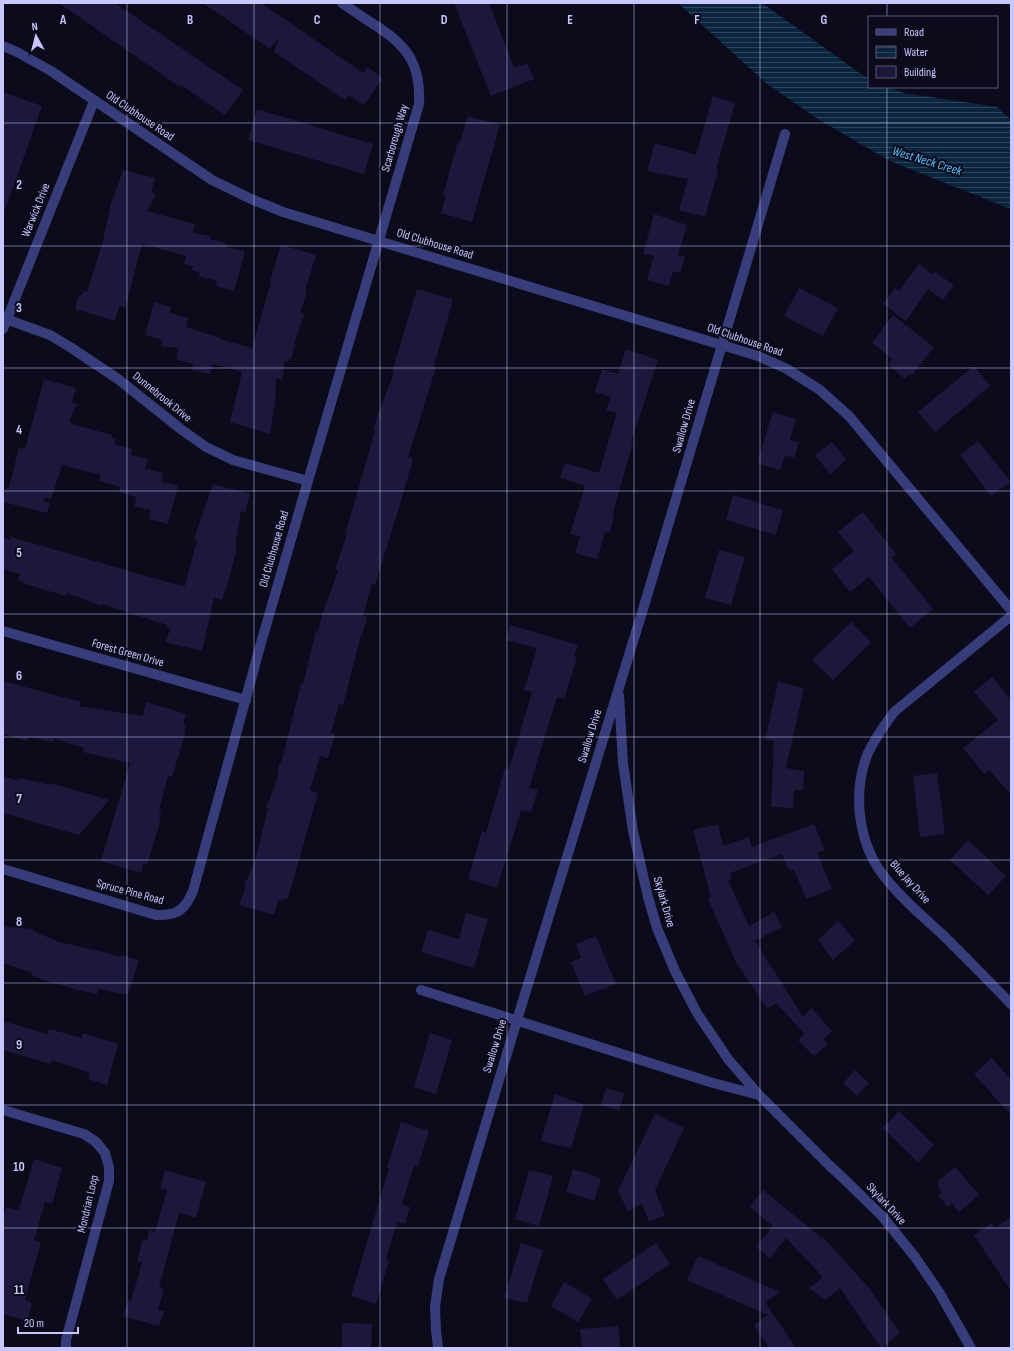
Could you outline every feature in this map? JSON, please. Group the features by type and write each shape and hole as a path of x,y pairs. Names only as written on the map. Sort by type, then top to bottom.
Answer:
{"street":[{"name":"Scarborough Way","path":"342,3 397,40 408,54 414,65 420,89 419,104 379,240"},
{"name":"Old Clubhouse Road","path":"3,46 51,71 212,180 251,199 283,212 758,356 788,369 820,390 849,416 1011,610"},
{"name":"Warwick Drive","path":"4,322 94,101"},
{"name":"Swallow Drive","path":"438,1348 435,1307 439,1279 644,606 785,134"},
{"name":"Old Clubhouse Road","path":"219,797 308,481 379,240"},
{"name":"Dunnebrook Drive","path":"4,322 50,335 70,347 118,379 182,430 206,447 233,460 308,481"},
{"name":"Blue Jay Drive","path":"1011,616 894,712 879,732 868,754 861,778 859,803 863,833 870,852 882,874 899,893 972,963 1011,1004"},
{"name":"Forest Green Drive","path":"3,631 246,700"},
{"name":"Skylark Drive","path":"618,689 624,763 633,831 648,897 657,928 675,971 697,1013 728,1059 759,1095 882,1216 915,1257 935,1286 971,1348"},
{"name":"Spruce Pine Road","path":"3,869 156,915 168,916 180,911 188,902 193,891 219,797"},
{"path":"421,990 713,1083 759,1095"},
{"name":"Mondrian Loop","path":"3,1110 84,1134 96,1142 105,1153 109,1167 109,1181 66,1340 66,1348"}],"water":[{"name":"West Neck Creek","path":"678,3 762,3 868,78 868,88 892,88 904,93 997,107 1011,120 1011,209 890,161 818,119 766,83"}],"building":[{"path":"59,3 115,3 243,90 225,115 181,85 180,87"},
{"path":"203,3 261,3 363,73 367,67 383,78 364,105 349,95 345,100 274,52 279,37 270,49"},
{"path":"454,3 489,3 514,68 527,63 534,79 491,96"},
{"path":"3,92 42,106 5,210 3,210"},
{"path":"713,96 735,103 716,169 718,170 705,217 679,210 688,179 647,171 655,143 696,155"},
{"path":"257,109 373,144 364,174 248,140"},
{"path":"468,116 500,125 472,222 441,213 446,196 443,195 458,141 460,142"},
{"path":"123,170 155,178 151,193 156,194 147,211 195,224 193,233 211,236 210,239 228,244 227,248 245,251 234,291 216,286 217,281 199,276 200,273 192,270 193,266 184,264 186,256 142,244 125,308 119,306 115,321 75,309 79,295 82,295 83,291 87,292 103,241 111,203"},
{"path":"654,214 687,225 678,255 685,257 680,273 673,271 669,286 647,280 654,256 643,254"},
{"path":"281,245 316,255 306,287 306,296 300,313 304,314 294,344 291,359 289,358 288,362 285,361 282,380 276,378 275,402 270,434 230,422 242,372 213,364 210,374 192,370 193,364 176,359 179,348 161,346 163,340 145,335 154,302 171,307 170,313 188,318 186,327 252,348"},
{"path":"919,264 933,274 935,272 954,285 943,300 928,289 906,321 883,304 895,288 899,291"},
{"path":"799,288 838,308 823,336 784,316"},
{"path":"417,289 453,299 434,366 436,367 408,457 413,459 375,585 372,584 363,615 367,617 343,705 339,704 331,733 335,734 328,758 320,756 310,790 318,793 288,899 284,898 283,901 278,900 274,915 239,905 246,887 244,886 255,861 268,808 266,808 277,780 279,763 281,764 316,631 318,632 322,615 338,571 335,569 347,535 345,535 375,431 373,430 394,373 392,372"},
{"path":"893,315 934,347 912,375 910,373 905,379 888,365 892,359 872,343"},
{"path":"626,349 658,360 631,442 633,443 612,516 614,516 610,533 605,532 597,559 575,553 580,536 570,534 585,486 560,478 565,463 599,473 617,413 606,410 611,397 595,392 602,369 618,374"},
{"path":"974,366 990,386 935,432 918,412"},
{"path":"44,379 76,388 72,403 77,404 69,421 72,422 71,424 112,435 112,438 116,439 114,444 132,449 131,455 148,459 145,469 163,473 161,482 178,485 168,524 149,519 151,510 134,506 137,497 119,492 120,487 99,481 101,475 62,465 51,499 45,497 44,501 50,503 47,513 3,502 6,487 9,488 19,447 25,449"},
{"path":"773,412 796,419 790,440 799,442 794,458 785,455 780,470 757,463"},
{"path":"978,441 1011,482 991,496 960,455"},
{"path":"832,442 846,459 830,474 815,455"},
{"path":"213,484 250,494 245,512 241,511 236,540 236,552 229,579 222,600 214,598 202,651 165,642 171,628 166,627 167,625 102,604 101,606 67,593 66,596 38,588 18,581 20,574 3,569 3,538 10,540 11,537 185,586 197,540 194,539"},
{"path":"733,495 783,510 776,535 726,520"},
{"path":"863,512 896,554 891,557 933,609 910,628 869,577 850,592 832,569 854,551 838,532"},
{"path":"719,550 745,557 731,605 705,598"},
{"path":"851,622 871,642 833,680 812,660"},
{"path":"510,625 578,645 574,656 577,657 564,699 557,697 529,788 538,790 531,812 521,810 497,888 468,879 482,831 486,833 505,768 509,769 532,692 524,690 537,648 506,640"},
{"path":"992,677 1011,700 1011,794 989,770 984,774 963,748 998,720 974,692"},
{"path":"3,681 81,702 79,706 143,716 146,702 186,714 183,724 186,725 185,734 172,777 168,776 159,811 161,812 160,822 147,865 143,864 141,873 101,861 130,763 83,752 84,748 54,739 53,742 28,737 27,741 3,734"},
{"path":"778,682 804,688 786,768 804,771 803,790 794,790 793,808 771,807 774,741 765,740"},
{"path":"937,773 945,834 920,837 913,776"},
{"path":"3,776 19,781 20,778 50,785 50,783 109,800 79,835 3,813"},
{"path":"718,824 723,846 749,837 752,847 814,824 825,850 817,853 832,889 806,899 794,869 789,870 782,854 730,873 732,879 728,880 749,926 774,912 782,927 755,941 803,1017 811,1008 832,1031 823,1039 828,1044 814,1056 798,1040 805,1034 776,1003 767,1009 736,962 708,899 711,897 693,830"},
{"path":"968,840 1006,876 988,895 950,860"},
{"path":"466,913 488,919 474,968 421,952 428,930 459,939"},
{"path":"838,921 855,940 833,960 818,940"},
{"path":"3,925 15,929 15,927 33,929 33,931 59,942 139,960 128,995 99,989 97,994 78,990 32,976 33,973 3,963"},
{"path":"596,936 616,984 585,996 571,962 581,958 576,944"},
{"path":"3,1021 47,1034 49,1029 82,1038 83,1033 118,1044 107,1085 88,1079 90,1073 52,1060 51,1064 3,1050"},
{"path":"430,1033 452,1040 436,1094 414,1087"},
{"path":"992,1058 1011,1080 1011,1115 974,1074"},
{"path":"855,1070 869,1083 857,1096 843,1083"},
{"path":"606,1088 624,1093 619,1111 601,1105"},
{"path":"555,1094 584,1105 571,1148 541,1141"},
{"path":"899,1111 934,1145 918,1162 883,1128"},
{"path":"655,1114 684,1128 655,1190 665,1215 649,1222 642,1204 628,1211 618,1191"},
{"path":"401,1122 429,1131 418,1166 414,1165 402,1205 410,1207 405,1224 397,1222 386,1259 389,1260 376,1304 351,1296"},
{"path":"34,1159 62,1168 52,1204 45,1202 34,1240 41,1242 25,1300 32,1303 27,1321 3,1314 3,1220 6,1207 19,1210"},
{"path":"955,1167 979,1195 959,1212 952,1203 948,1207 938,1195 942,1192 938,1187 938,1181"},
{"path":"573,1169 601,1178 594,1201 566,1192"},
{"path":"165,1170 206,1182 196,1218 179,1213 159,1288 164,1289 158,1310 164,1311 159,1326 123,1316 128,1300 131,1301 142,1263 137,1261 143,1239 147,1241 149,1230 155,1232 167,1190 160,1188"},
{"path":"529,1170 553,1176 539,1226 515,1219"},
{"path":"763,1190 822,1238 823,1237 869,1288 900,1333 881,1348 840,1288 825,1300 809,1288 823,1277 786,1238 770,1258 756,1247 773,1226 750,1207"},
{"path":"1011,1217 1011,1291 974,1235 992,1223 995,1228"},
{"path":"521,1243 543,1250 527,1302 504,1298"},
{"path":"656,1243 670,1264 617,1300 603,1279"},
{"path":"698,1256 780,1292 765,1302 796,1348 769,1348 754,1325 768,1315 687,1280"},
{"path":"564,1282 592,1299 578,1322 551,1306"},
{"path":"342,1323 372,1324 371,1348 342,1348"},
{"path":"618,1326 620,1348 582,1348 580,1329"}]}
